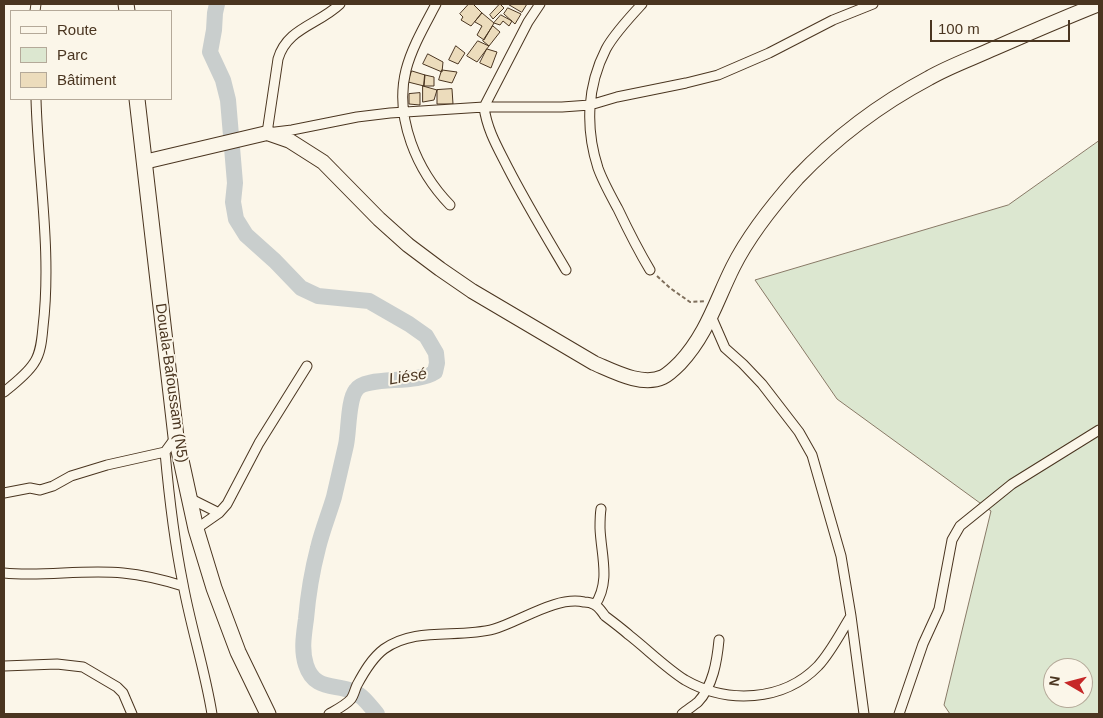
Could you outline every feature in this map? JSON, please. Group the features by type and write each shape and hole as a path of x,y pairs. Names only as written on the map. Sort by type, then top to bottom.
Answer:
{"highway":[{"name":"Douala-Bafoussam (N5)","path":"137,100 176,437 189,498 196,529 225,620 268,714"}],"main road":[{"path":"144,162 267,133 290,141 323,162 379,219 408,245 440,269 504,310 594,363 638,379 652,380 662,377 673,370 693,348 711,316 737,259 772,208 797,178 827,149 861,121 931,77 1099,4"}],"street":[{"path":"340,4 331,13 294,34 281,48 267,133 357,117 404,112 484,107 590,105 617,97 686,84 718,75 768,53 833,20 873,4"},
{"path":"436,4 406,68 402,97 407,128 420,164 429,181 450,205"},
{"path":"540,4 528,22 484,107 486,121 492,137 530,209 566,270"},
{"path":"642,4 607,47 597,71 589,120 598,169 650,270"},
{"path":"4,392 35,363 41,345 46,304 44,221 36,100"},
{"path":"711,316 724,348 762,384 799,432 812,455 841,556 864,714"},
{"path":"196,529 219,513 227,504 260,443 307,366"},
{"path":"899,714 923,644 940,609 952,540 960,526 1012,484 1099,430"},
{"path":"4,493 30,488 40,490 71,476 107,465 165,452 176,437"},
{"path":"165,452 172,525 183,586 206,680 212,714"},
{"path":"189,498 219,513"},
{"path":"595,605 600,598 604,586 605,571 600,529 601,509"},
{"path":"4,573 122,573 149,577 183,586"},
{"path":"330,714 350,700 368,666 382,650 397,641 420,635 471,633 493,629 570,601 582,601 595,605 683,679 707,690 723,694 746,696 764,695 780,691 799,681 818,666 851,616"},
{"path":"682,714 698,702 707,690 717,660 719,640"},
{"path":"4,666 58,664 83,667 123,693 132,714"}],"path":[{"path":"650,270 670,288 690,302 718,300"}],"green space":[{"path":"1099,141 1099,714 950,714 944,705 991,511 837,399 755,280 1008,205"}],"building":[{"path":"469,4 473,4 482,13 471,26 461,20 463,17 460,14"},
{"path":"500,4 504,8 493,19 490,15"},
{"path":"508,4 527,4 522,12"},
{"path":"508,8 521,14 515,24 504,14"},
{"path":"482,13 494,23 484,40 477,35 482,26 475,22"},
{"path":"501,15 512,21 509,26 503,21 500,25 494,23"},
{"path":"493,26 500,32 489,46 483,41"},
{"path":"478,41 489,46 477,62 467,56"},
{"path":"456,46 465,53 458,64 449,60"},
{"path":"487,49 497,52 491,68 480,63"},
{"path":"428,54 443,62 442,72 423,64"},
{"path":"442,70 457,72 452,83 439,80"},
{"path":"412,71 425,75 424,86 408,82"},
{"path":"425,75 434,77 434,86 424,86"},
{"path":"423,86 437,90 434,100 423,102"},
{"path":"452,89 453,104 437,104 437,90"},
{"path":"420,93 420,105 409,104 409,94"}],"waterway":[{"name":"Liésé","path":"217,4 210,52 223,80 228,100 235,183 233,202 236,219 246,235 301,288 318,296 369,301 426,336 436,353 437,363 435,372 416,378 380,381 361,385 353,395 343,458 310,584 303,648 304,659 309,673 314,679 325,685 345,689 360,695 377,714"}]}
